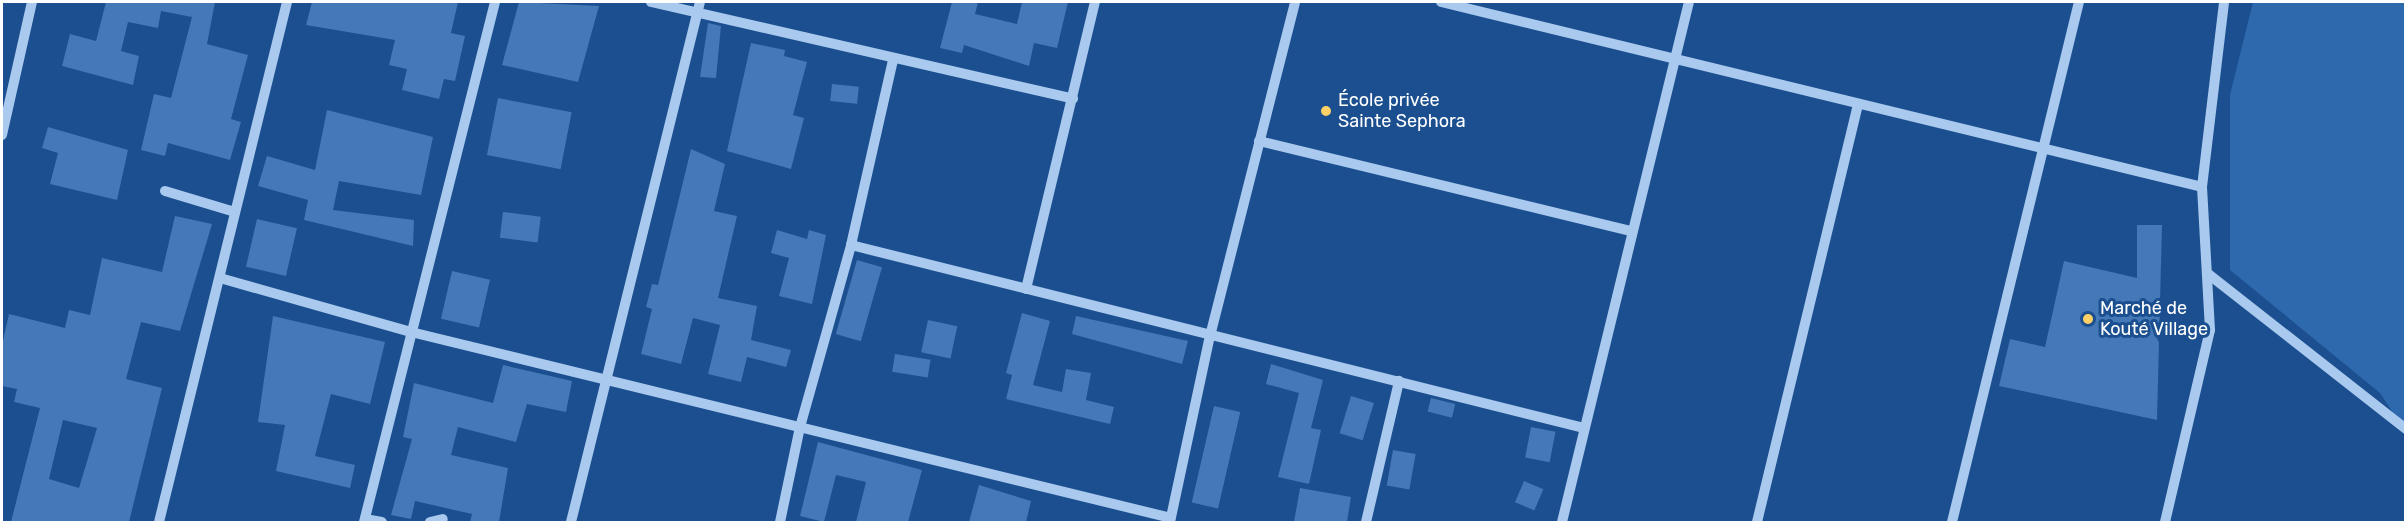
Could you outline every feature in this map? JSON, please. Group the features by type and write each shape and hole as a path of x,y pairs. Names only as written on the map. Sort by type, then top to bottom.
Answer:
{"street":[{"path":"2,135 32,2"},
{"path":"159,522 287,2"},
{"path":"382,522 364,521 495,2"},
{"path":"651,2 699,7 893,60 1073,99"},
{"path":"1026,289 1095,2"},
{"path":"220,278 411,332 607,378 1171,520 1210,336 1295,2"},
{"path":"1441,2 1858,106 2202,187"},
{"path":"1562,522 1689,2"},
{"path":"1952,522 2079,2"},
{"path":"2165,522 2210,330 2202,187 2224,2"},
{"path":"571,522 699,7"},
{"path":"780,522 800,427 851,245 893,60"},
{"path":"1757,522 1858,106"},
{"path":"1259,141 1632,231"},
{"path":"165,190 235,212"},
{"path":"851,245 1584,428"},
{"path":"2207,273 2406,429"},
{"path":"1366,522 1399,381"},
{"path":"430,522 443,519"}],"shaded area":[{"path":"2253,2 2405,2 2405,431 2380,393 2230,270 2230,95"}],"building":[{"path":"106,2 215,2 207,44 248,55 231,119 241,122 230,160 168,143 165,156 141,150 154,94 171,98 192,17 161,11 158,28 128,22 121,51 139,56 133,85 62,66 70,34 96,41"},
{"path":"312,2 458,2 451,33 465,36 455,81 444,79 439,99 402,90 407,69 389,65 395,40 306,25"},
{"path":"519,2 599,6 578,82 502,65"},
{"path":"952,2 978,2 975,14 1017,24 1022,2 1068,2 1057,48 1034,43 1029,66 964,45 962,53 940,48"},
{"path":"708,23 721,26 716,78 700,77"},
{"path":"751,43 785,50 784,56 807,62 793,115 804,118 791,169 727,151"},
{"path":"832,84 859,87 857,104 830,101"},
{"path":"498,98 572,112 561,169 487,155"},
{"path":"327,110 433,137 421,195 339,181 333,210 414,220 413,246 304,220 308,200 258,186 267,156 315,170"},
{"path":"48,127 128,150 117,200 50,184 58,153 42,148"},
{"path":"691,149 725,164 714,211 737,216 718,298 757,306 751,340 791,350 786,367 747,357 741,382 708,374 720,325 693,318 681,364 641,354 652,309 646,307 652,284 658,285"},
{"path":"503,212 541,217 538,242 500,238"},
{"path":"175,216 212,224 180,331 141,322 126,379 162,388 129,522 11,522 40,408 14,402 17,389 2,386 2,345 9,314 65,328 69,310 90,315 102,258 162,272","holes":["63,420 97,428 79,488 49,479"]},
{"path":"257,219 297,228 286,276 246,267"},
{"path":"2137,225 2162,225 2157,420 1999,386 2010,339 2045,347 2064,261 2137,278"},
{"path":"777,230 807,239 809,230 826,235 812,304 779,296 789,258 771,253"},
{"path":"857,260 882,267 861,341 836,334"},
{"path":"452,271 490,280 479,328 441,319"},
{"path":"1022,313 1050,321 1033,385 1062,392 1066,369 1091,373 1086,400 1114,407 1110,424 1006,399 1012,375 1006,373"},
{"path":"273,316 385,342 370,404 331,394 315,456 355,465 350,488 276,471 285,425 258,422"},
{"path":"1076,316 1188,341 1182,364 1072,334"},
{"path":"928,320 957,326 950,359 921,352"},
{"path":"895,354 931,360 928,377 892,372"},
{"path":"1271,364 1323,380 1311,428 1321,430 1309,484 1278,477 1299,393 1266,384"},
{"path":"503,365 572,381 566,412 527,404 516,442 458,427 451,455 508,468 499,522 470,522 472,514 415,501 411,519 391,515 412,439 403,437 414,383 493,403"},
{"path":"1351,396 1374,403 1363,440 1340,433"},
{"path":"1431,398 1455,404 1452,418 1428,412"},
{"path":"1214,406 1240,412 1218,509 1192,502"},
{"path":"1531,427 1556,432 1550,462 1525,457"},
{"path":"818,442 922,470 908,522 856,522 866,482 836,475 824,522 800,516"},
{"path":"1393,450 1416,454 1409,489 1387,485"},
{"path":"1524,481 1543,489 1534,510 1515,502"},
{"path":"979,485 1031,501 1026,522 969,522"},
{"path":"1300,488 1351,497 1347,522 1294,522"}],"place":[{"name":"École privée Sainte Sephora","path":"1326,111"},
{"name":"Marché de Kouté Village","path":"2088,319"}]}
